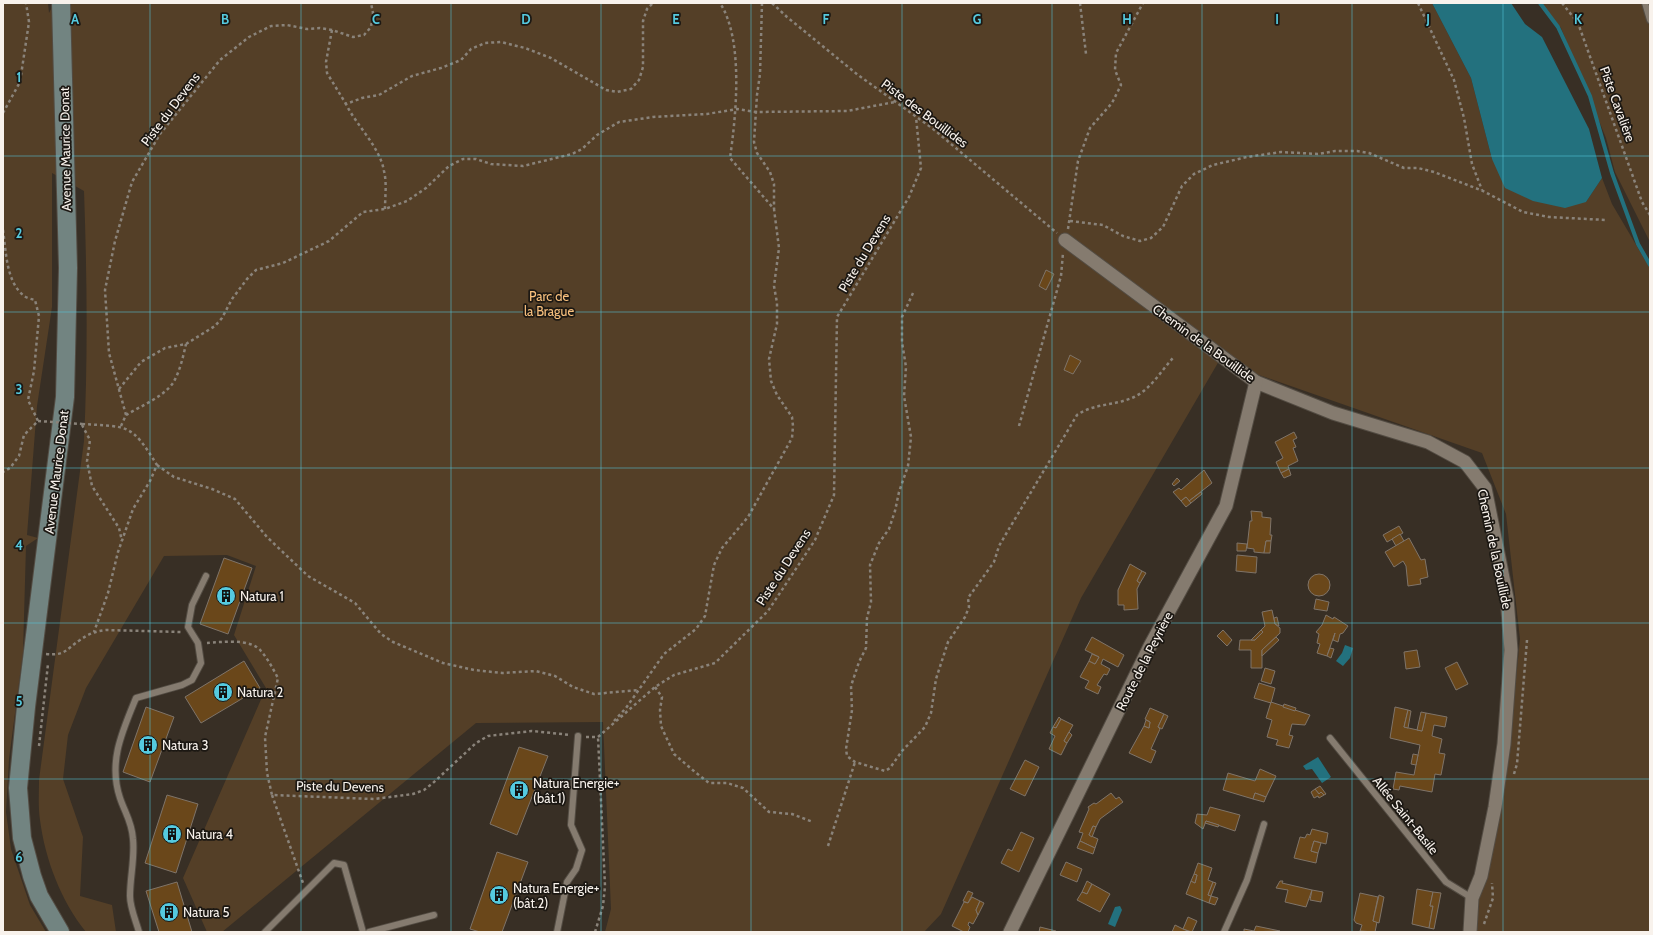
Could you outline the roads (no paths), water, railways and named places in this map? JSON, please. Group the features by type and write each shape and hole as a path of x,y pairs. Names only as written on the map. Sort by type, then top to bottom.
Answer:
{"main road":[{"name":"Avenue Maurice Donat","path":"60,932 39,896 22,838 19,814 21,756 42,653 65,397 68,268 61,3"}],"street":[{"name":"Chemin de la Bouillide","path":"1065,240 1256,382 1333,413 1428,442 1465,462 1485,488 1507,598 1511,650 1504,744 1495,807 1481,876 1472,898 1470,932"},
{"name":"Route de la Peyrière","path":"1010,932 1147,654 1226,506 1256,382"}],"lane":[{"path":"1645,3 1650,20"},
{"path":"139,932 130,898 134,861 133,837 130,819 120,798 114,769 116,756 136,698 192,680 201,664 198,643 188,627 192,605 206,576"},
{"path":"557,932 567,882 576,869 582,850 571,825 578,736"},
{"name":"Allée Saint-Basile","path":"1330,738 1446,882 1472,898"},
{"path":"1224,932 1247,880 1264,824"},
{"path":"265,932 334,863 344,865 363,932"},
{"path":"369,932 434,915"}],"water":[{"path":"1432,3 1511,3 1525,24 1542,37 1589,129 1602,178 1586,202 1565,208 1533,201 1505,188 1492,159 1471,78"},
{"path":"1345,645 1353,648 1350,658 1343,666 1336,661 1342,653"},
{"path":"1318,757 1331,777 1322,783 1312,769 1306,770 1303,766"},
{"path":"1120,906 1122,910 1115,927 1108,924 1115,907"}],"waterway":[{"path":"1540,3 1558,27 1590,96 1612,173 1638,244 1650,265"}],"place":[{"name":"Natura 1","path":"226,596"},
{"name":"Natura 2","path":"223,692"},
{"name":"Natura 3","path":"148,745"},
{"name":"Natura Energie+ (bât.1)","path":"519,790"},
{"name":"Natura 4","path":"172,834"},
{"name":"Natura Energie+ (bât.2)","path":"499,895"},
{"name":"Natura 5","path":"169,912"}],"park label":[{"name":"Parc de la Brague","path":"549,304"}]}
